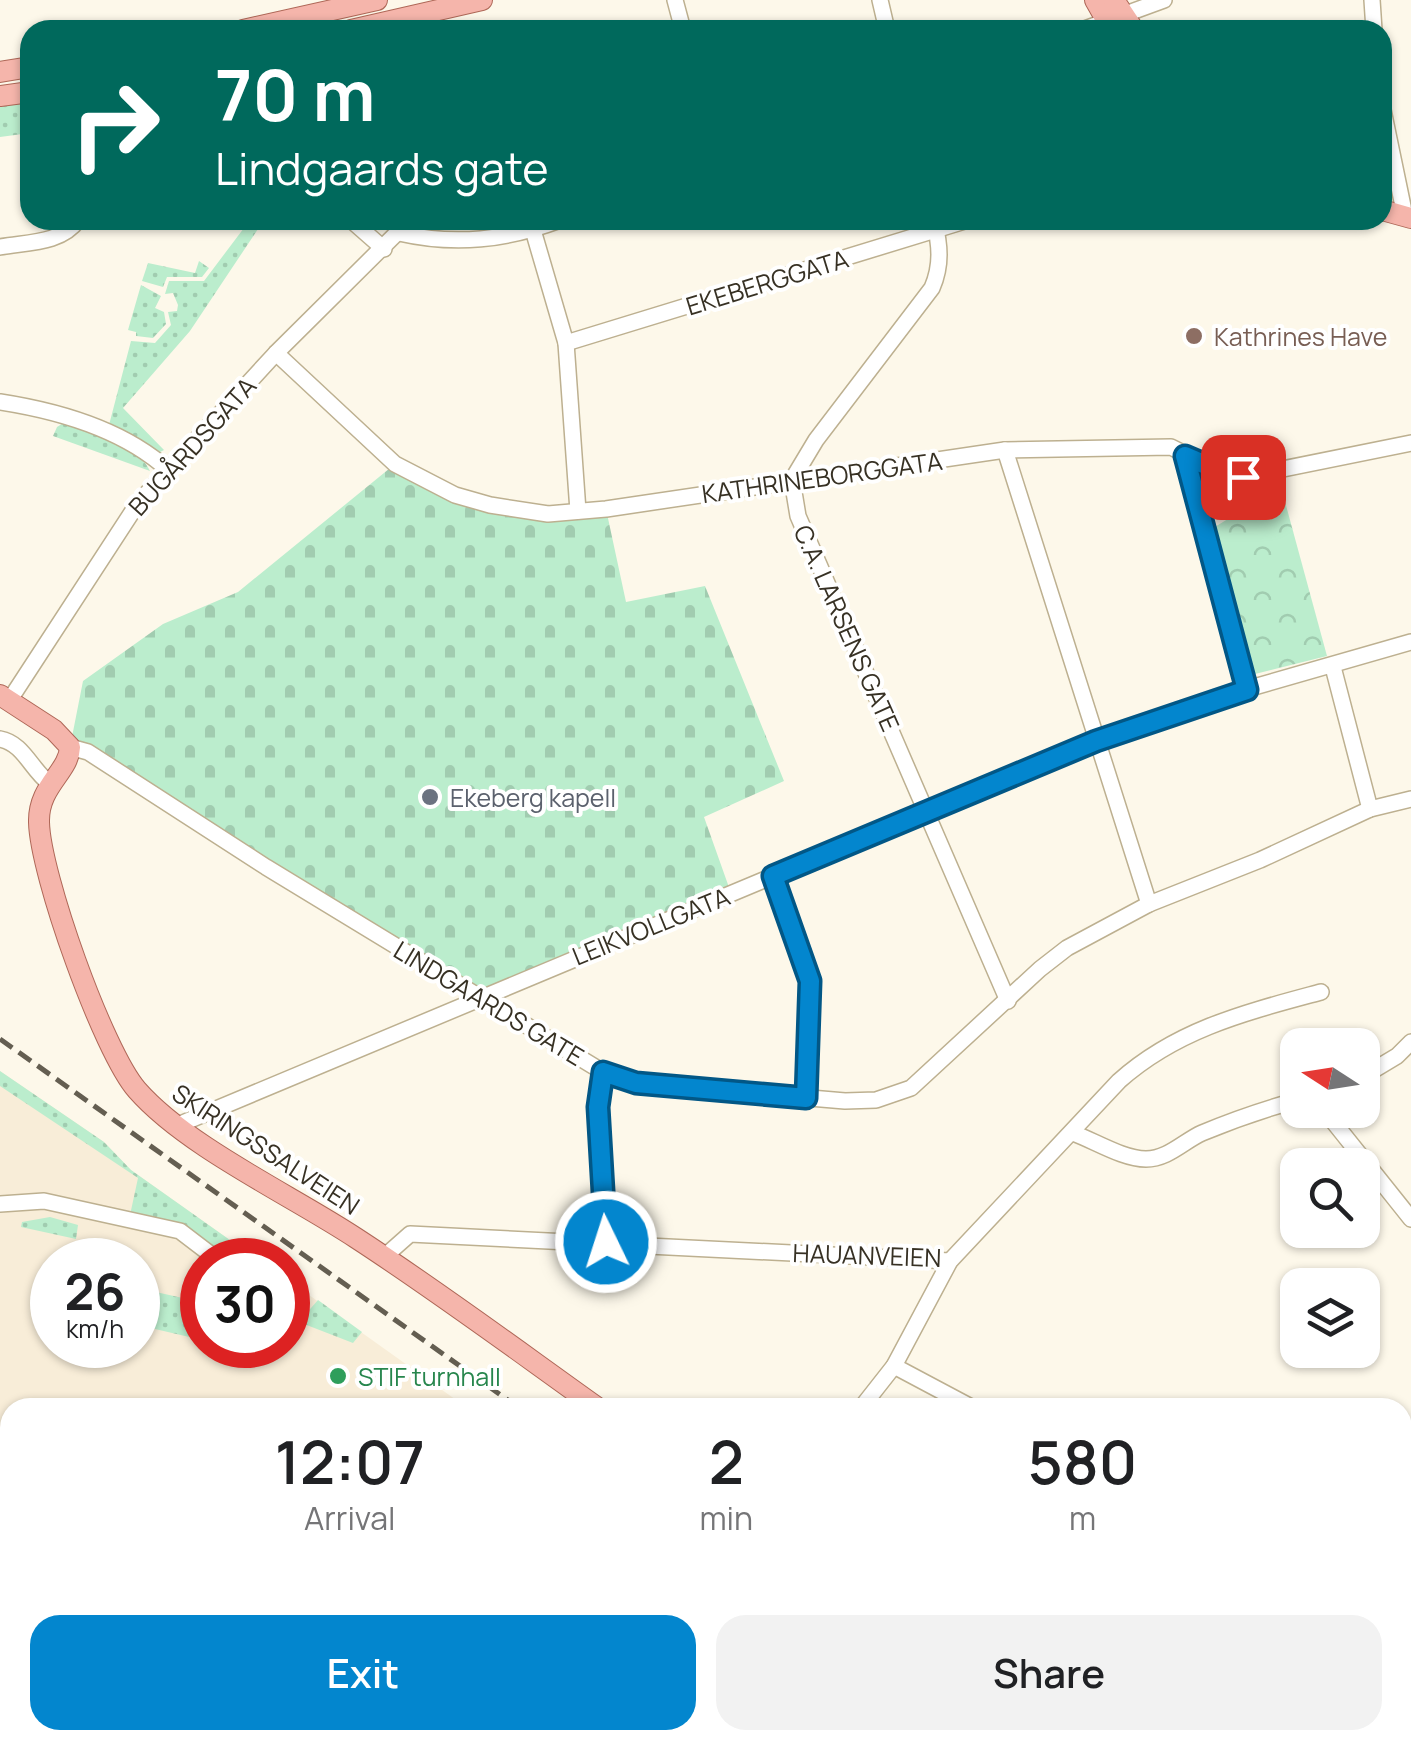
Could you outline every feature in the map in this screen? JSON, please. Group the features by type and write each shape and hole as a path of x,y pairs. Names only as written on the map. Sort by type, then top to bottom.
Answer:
{"main road":[{"path":"288,20 377,0"},
{"path":"395,20 482,0"},
{"path":"1094,0 1118,19"},
{"path":"4,698 54,730 70,747"},
{"name":"SKIRINGSSALVEIEN","path":"70,747 69,757 50,783 40,806 40,834 77,961 128,1078 178,1125 384,1257 584,1398"}],"street":[{"path":"1118,19 1164,0"},
{"path":"1392,148 1408,217"},
{"path":"0,247 58,237 70,230"},
{"path":"362,230 384,249"},
{"name":"BUGÅRDSGATA","path":"4,698 138,503 276,353 401,230"},
{"path":"411,230 427,240 466,242 534,230 566,343 578,511"},
{"name":"EKEBERGGATA","path":"566,343 919,230"},
{"path":"792,480 816,440 932,288 940,254 936,230"},
{"name":"KATHRINEBORGGATA","path":"276,353 395,464 454,495 548,514 1005,450 1172,447 1227,474 1258,477 1411,443"},
{"path":"0,402 104,429 168,470"},
{"path":"1005,450 1149,904"},
{"path":"1185,456 1247,690"},
{"name":"C.A. LARSENS GATE","path":"792,480 798,516 1008,1001"},
{"name":"LEIKVOLLGATA","path":"178,1125 1096,741 1247,690 1411,642"},
{"path":"1334,666 1370,808"},
{"path":"0,738 17,746 33,769 50,783"},
{"name":"LINDGAARDS GATE","path":"70,747 88,752 282,877 603,1072 636,1083 844,1101 895,1096 912,1088 1040,969 1068,948 1149,904 1260,860 1370,808 1411,799"},
{"path":"773,876 810,981 806,1098"},
{"name":"HAUANVEIEN","path":"384,1257 410,1234 950,1261 1119,1081 1167,1044 1236,1015 1321,992"},
{"path":"1380,1066 1411,1042"},
{"path":"603,1072 598,1107 606,1242"},
{"path":"1074,1133 1134,1157 1149,1159 1168,1154 1214,1128 1280,1106"},
{"path":"1338,1128 1411,1218"},
{"path":"0,1204 44,1201 180,1232 188,1238"},
{"path":"869,1398 894,1366 950,1261"},
{"path":"894,1366 954,1398"}],"shaded area":[{"path":"0,1071 104,1142 131,1170 227,1238 180,1238 180,1368 310,1368 310,1296 453,1398 0,1398"}],"green space":[{"path":"20,101 20,134 0,137 0,104"},
{"path":"242,230 257,230 190,331 123,408 164,450 158,453 109,425 131,341 155,343 171,325 168,312 177,311 178,305 173,293 165,294 169,281 204,281"},
{"path":"199,261 209,268 202,277 167,277 163,287 142,281 148,263 195,273"},
{"path":"141,285 161,296 155,308 164,312 166,324 153,338 136,336 136,332 128,330"},
{"path":"65,422 125,446 150,471 53,436"},
{"path":"395,464 455,495 522,510 606,509 626,602 705,586 784,781 704,817 731,893 478,998 70,747 83,681 163,624 238,592"},
{"path":"1281,487 1327,656 1255,674 1213,528"},
{"path":"0,1071 104,1142 131,1170 227,1238 200,1238 130,1215 138,1178 0,1086"},
{"path":"50,1217 78,1225 76,1238 21,1227 22,1222"},
{"path":"160,1293 180,1297 180,1335 160,1330"},
{"path":"318,1300 362,1332 353,1343 310,1326 310,1309"}],"railway":[{"path":"0,1039 505,1398"}],"place":[{"name":"Kathrines Have","path":"1194,336"},
{"name":"Ekeberg kapell","path":"430,797"},
{"name":"STIF turnhall","path":"338,1376"}],"route":[{"path":"606,1242 598,1107 603,1072 636,1083 806,1098 810,981 773,876 1096,741 1247,690 1185,456 1243,477"}]}
